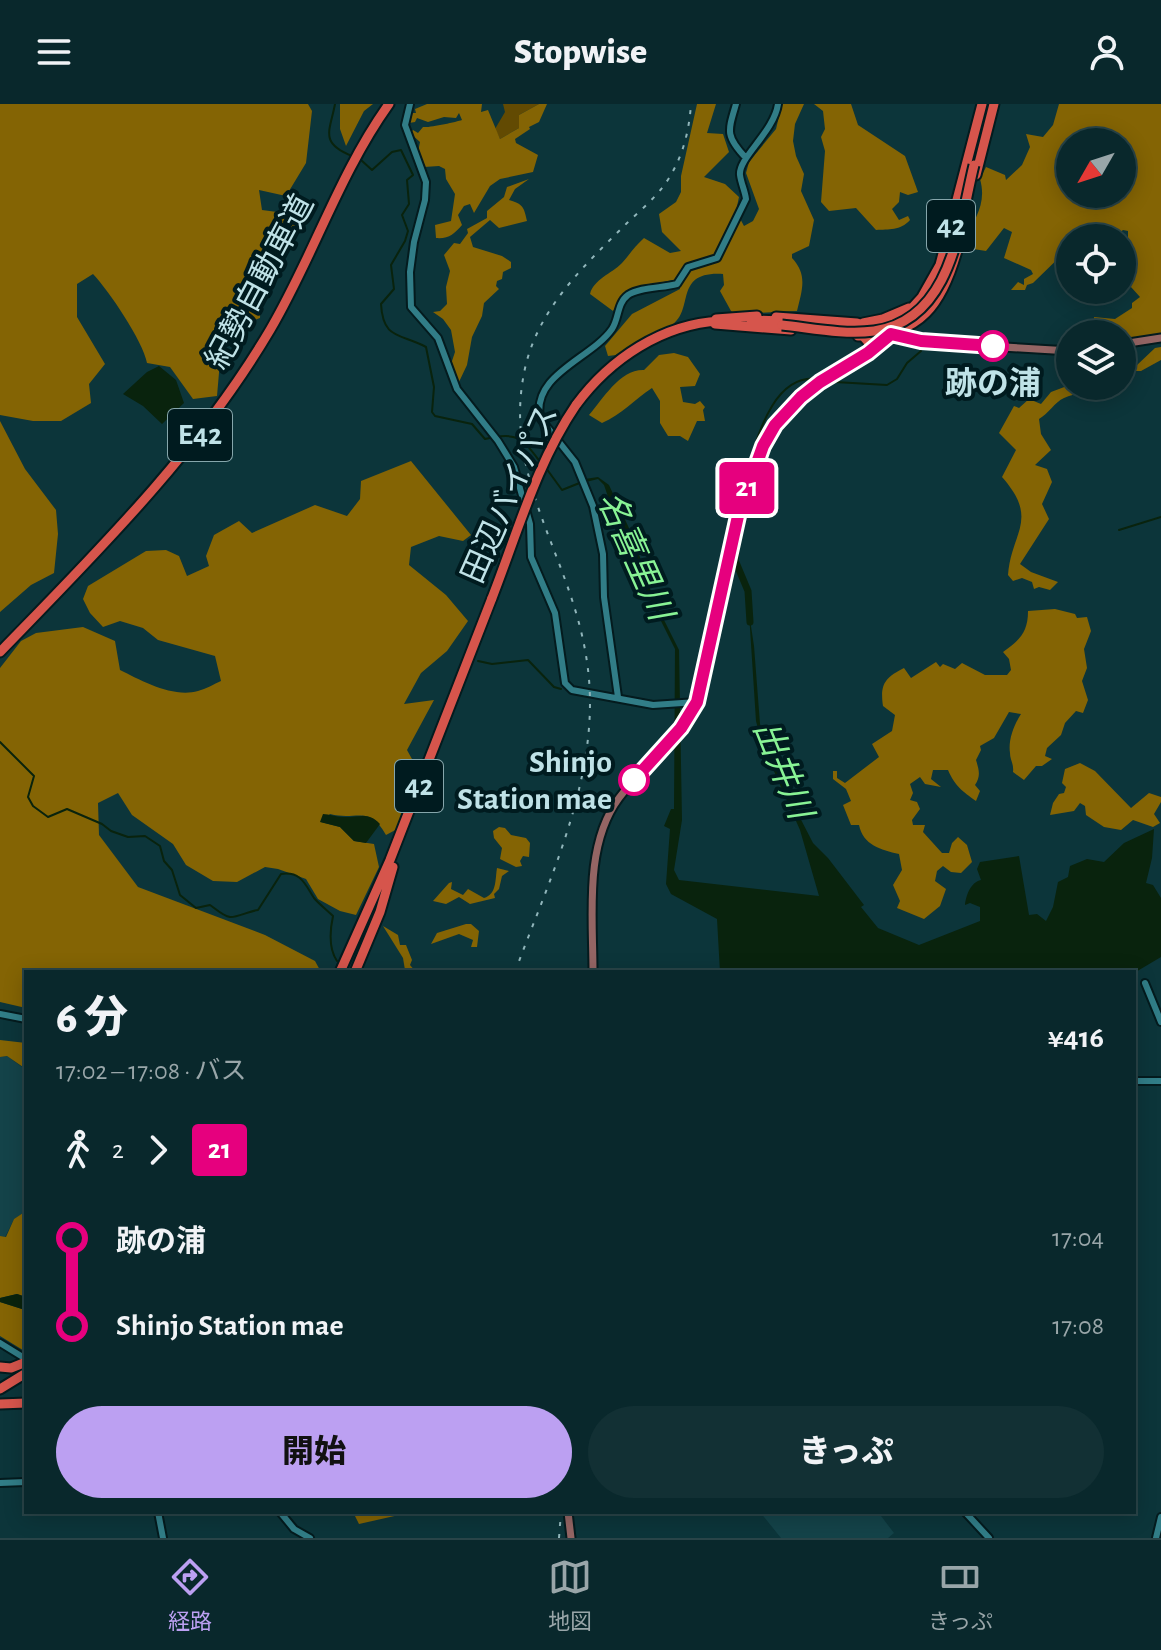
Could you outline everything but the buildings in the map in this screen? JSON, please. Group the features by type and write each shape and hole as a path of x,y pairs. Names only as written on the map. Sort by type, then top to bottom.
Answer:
{"highway":[{"name":"紀勢自動車道","path":"0,652 148,495 210,421 271,329 345,178 389,104"},
{"name":"田辺バイパス","path":"344,970 551,462 578,407 598,379 629,353 651,340 698,323 742,319 850,332 873,331 900,323 921,308 939,287 947,270 988,104"},
{"name":"42","path":"891,334 933,279 946,249 988,104"},
{"name":"42","path":"715,324 863,336 891,334 915,322 938,300 951,275 988,104"},
{"name":"42","path":"698,323 727,317 756,316 859,323 883,319 914,305"},
{"name":"田辺バイパス","path":"578,407 631,359 668,339 715,324 782,323"},
{"name":"42","path":"859,323 891,334"},
{"path":"863,336 870,344 868,353"},
{"name":"田辺バイパス","path":"344,970 393,867 494,599"},
{"path":"356,970 380,912 393,867"},
{"path":"334,970 372,905"},
{"path":"0,1367 11,1368 24,1364"},
{"path":"0,1383 24,1365"},
{"path":"0,1389 24,1374"},
{"path":"0,1404 24,1403"}],"main road":[{"path":"915,322 915,331 921,341"},
{"path":"593,970 595,858 602,826 618,799 681,728 697,702 738,516 763,446 775,425 820,382 868,353 891,334 921,341 1056,350"},
{"path":"1136,342 1161,338"},
{"path":"568,1514 571,1538"}],"street":[{"path":"410,104 405,125 426,182 410,272 411,307 438,338 457,389 498,441 514,467 528,514 531,557 555,613 565,683 572,690 653,705 697,702"},
{"path":"736,104 729,135 746,158"},
{"path":"618,697 604,597 603,554 593,506 575,462 540,418 541,402 547,387 607,334 629,294 677,284 688,267 717,258 744,207 746,192 739,174 746,158 777,115 778,104"},
{"path":"1145,983 1161,1022"},
{"path":"0,1014 24,1019"},
{"path":"1136,1081 1161,1081"},
{"path":"0,1343 24,1361"},
{"path":"0,1483 24,1482"},
{"path":"158,1514 163,1538"},
{"path":"282,1514 294,1529 310,1538"},
{"path":"967,1514 989,1538"},
{"path":"1156,1538 1161,1517"}],"shaded area":[{"path":"0,104 308,104 312,111 306,163 286,196 259,190 262,210 300,215 300,231 261,282 260,318 241,325 222,338 217,396 193,399 170,367 147,363 124,317 93,274 77,284 77,317 105,364 89,384 91,403 61,421 33,421 0,415"},
{"path":"340,104 373,104 364,111 346,146 340,129"},
{"path":"427,104 482,104 481,112 488,110 500,139 519,128 519,115 539,104 547,104 539,122 515,139 516,143 538,155 533,172 500,179 490,186 474,213 470,204 464,206 458,215 462,225 444,238 436,238 435,225 451,221 455,194 446,179 445,169 439,166 424,167 418,152 420,142 410,133 413,130 418,133 423,127 462,120 459,113 456,118 444,117 428,122 417,118 409,123 410,113 416,113 415,109"},
{"path":"503,104 539,104 519,115 519,128 500,139 495,129 505,112"},
{"path":"697,104 716,104 707,133 723,134 729,152 704,177 725,184 739,197 736,211 744,226 753,221 759,209 746,173 749,162 776,129 782,104 804,104 795,124 793,141 804,174 801,191 814,220 809,246 792,254 802,277 797,311 735,314 720,291 724,285 723,274 707,275 697,278 691,285 683,310 672,325 616,355 608,356 605,346 632,314 680,289 680,281 673,280 629,289 613,311 590,294 595,284 622,263 644,238 670,253 681,251 662,232 659,214 676,202 681,192 681,176"},
{"path":"814,104 851,104 858,125 905,156 918,192 908,195 900,192 899,202 892,209 899,220 908,216 910,220 906,224 894,229 876,230 856,208 829,211 821,202 825,151 821,137 825,129 823,111"},
{"path":"1059,104 1161,104 1161,336 1136,340 1136,320 1094,320 1094,317 1115,319 1132,308 1140,297 1136,293 1136,224 1056,224 1056,261 1025,290 1011,290 1018,282 1024,285 1024,279 1033,274 1031,270 1004,258 1012,232 1004,228 986,251 967,248 965,240 981,203 980,179 986,167 1005,175 1006,180 1022,165 1030,147 1026,134 1043,137 1053,125"},
{"path":"529,179 515,189 509,200 522,207 527,221 499,228 490,220 470,237 473,247 502,256 511,262 511,268 503,272 502,279 497,281 499,289 484,303 482,316 472,337 467,365 458,384 450,367 455,352 451,330 433,312 440,311 447,304 446,287 450,271 444,255 454,243 460,244 468,233 467,229 487,218 487,211 504,197 507,187"},
{"path":"1161,347 1161,360 1136,371 1136,366 1155,348"},
{"path":"674,353 688,357 700,374 695,386 680,387 683,402 695,404 700,401 705,407 705,421 697,421 688,441 680,436 668,436 660,423 660,401 652,388 602,423 589,415 606,393 627,374 644,370 659,355"},
{"path":"159,366 176,380 184,403 162,424 143,406 123,394 147,372"},
{"path":"1056,390 1056,400 1061,400 1039,419 1041,434 1051,450 1035,465 1047,469 1052,482 1042,504 1049,519 1020,564 1031,572 1058,582 1050,590 1034,589 1032,582 1022,578 1013,581 1008,575 1021,516 1019,504 1002,477 1016,450 999,433 1014,406 1019,408 1029,399 1041,404"},
{"path":"0,421 25,469 56,510 58,534 54,573 31,585 0,612"},
{"path":"411,461 471,535 463,541 439,536 411,547 409,565 446,595 468,621 447,651 421,673 404,704 434,700 407,750 417,768 401,827 386,835 380,825 368,817 330,814 321,822 340,827 354,841 374,844 379,867 356,915 340,911 318,899 306,879 278,869 265,867 237,882 213,881 186,865 173,844 132,815 118,793 98,803 99,835 138,887 265,935 315,961 320,970 24,970 24,1008 0,1002 0,668 21,641 36,633 83,627 115,641 120,670 148,683 188,693 221,681 215,656 158,640 143,628 120,621 103,627 90,613 83,599 88,586 146,551 166,550 179,556 187,576 209,566 206,556 214,535 239,521 252,533 315,505 347,516 360,499 361,481"},
{"path":"598,477 609,485 634,539 653,598 679,650 682,820 674,870 679,880 819,896 800,830 762,744 756,721 749,613 760,724 779,777 813,843 864,905 861,907 878,928 919,945 980,921 980,907 970,903 965,905 974,883 981,880 977,869 980,862 1019,856 1029,915 1037,914 1046,921 1053,907 1058,882 1068,877 1070,866 1087,859 1104,862 1124,843 1154,829 1146,883 1153,885 1161,898 1161,957 1136,972 720,970 717,919 671,894 666,884 670,829 664,826 671,809 674,809 675,649 646,591 630,535 617,523 604,485 598,479 586,482 585,479"},
{"path":"1055,609 1075,614 1077,618 1087,617 1091,631 1084,649 1087,668 1082,681 1088,700 1083,713 1076,711 1065,723 1061,735 1047,748 1045,756 1052,759 1042,766 1036,766 1024,780 1013,772 1010,755 1012,733 1021,714 1009,712 994,738 980,746 976,760 979,776 975,785 980,791 976,801 959,788 948,770 933,770 931,779 941,787 925,784 920,777 910,784 913,793 910,800 917,802 920,809 912,820 913,825 925,825 923,832 942,853 949,853 958,837 967,845 972,862 961,873 951,872 943,866 937,871 935,881 946,889 940,906 924,919 897,908 900,901 893,885 902,870 899,854 874,846 864,837 859,825 851,825 843,805 851,801 846,789 833,779 833,771 837,771 837,778 845,783 879,757 872,744 892,731 895,715 883,706 882,699 883,687 892,675 904,668 911,678 936,662 940,667 943,664 955,669 962,663 985,675 1007,675 1011,670 1009,659 1003,652 1022,635 1028,611"},
{"path":"1080,763 1095,771 1131,808 1149,793 1161,797 1154,814 1160,823 1153,827 1133,820 1121,830 1104,827 1086,815 1085,806 1080,803 1074,811 1050,815 1053,803 1066,787 1062,783 1065,769"},
{"path":"323,814 367,816 380,824 366,843 354,841 340,827 320,822"},
{"path":"499,827 505,828 511,835 526,838 530,843 529,857 523,856 520,861 522,866 516,867 500,859 502,848 493,831"},
{"path":"497,868 509,871 502,876 495,898 470,904 459,897 446,904 433,901 452,882 451,889 463,895 468,889 484,898 488,896 495,886"},
{"path":"466,924 479,931 477,947 471,947 473,940 459,934 431,944 437,933"},
{"path":"383,926 398,935 400,945 406,945 412,960 410,965 414,970 405,970 403,958"},
{"path":"0,1040 24,1043 23,1067 7,1056 0,1057"},
{"path":"7,1056 24,1069 24,1212 14,1219 5,1237 0,1236 0,1057"},
{"path":"24,1212 24,1296 17,1294 0,1298 0,1236 6,1237 14,1219"},
{"path":"17,1294 24,1296 24,1312 0,1302 0,1298"},
{"path":"0,1302 22,1309 24,1351 0,1336"},
{"path":"354,1514 399,1514 399,1515 359,1524"},
{"path":"762,1514 880,1514 894,1533 888,1538 781,1538"}],"waterway":[{"name":"名喜里川","path":"335,104 329,135 335,146 352,156"},
{"name":"名喜里川","path":"361,160 372,170 392,152 401,150 413,175 407,180 409,204 402,215 408,231 391,265 394,289 381,304 382,316 389,330 426,347 434,387 432,412 435,416 472,424 485,439 512,436 524,442 541,463"},
{"name":"出井川","path":"835,382 887,385 897,379 907,363 921,351"},
{"name":"出井川","path":"735,514 731,489 740,489 759,433 776,400 802,380 819,379"},
{"name":"名喜里川","path":"546,468 562,490 582,482"},
{"path":"1119,530 1161,517"},
{"name":"出井川","path":"737,543 735,560 748,591 750,622"},
{"path":"478,661 492,664 528,660 554,687 561,689"},
{"path":"579,688 656,702"},
{"path":"0,742 34,776 28,797 33,806 48,817 67,809 128,837 145,836 160,846 180,895 196,908 210,905 230,917 258,910 281,874 298,877 333,916 331,939 337,961"}],"railway":[{"path":"516,970 558,859 581,782 588,742 590,702 587,662 579,623 529,479 522,443 520,405 526,364 542,323 567,287 652,199 671,175 684,146 691,104"},
{"path":"559,1538 561,1514"}],"bus line":[{"name":"21","path":"634,780 681,728 697,702 738,516 752,472 775,425 820,382 868,353 891,334 937,343 993,346"}],"place":[{"name":"跡の浦","path":"993,346"},
{"name":"Shinjo Station mae","path":"634,780"}]}
